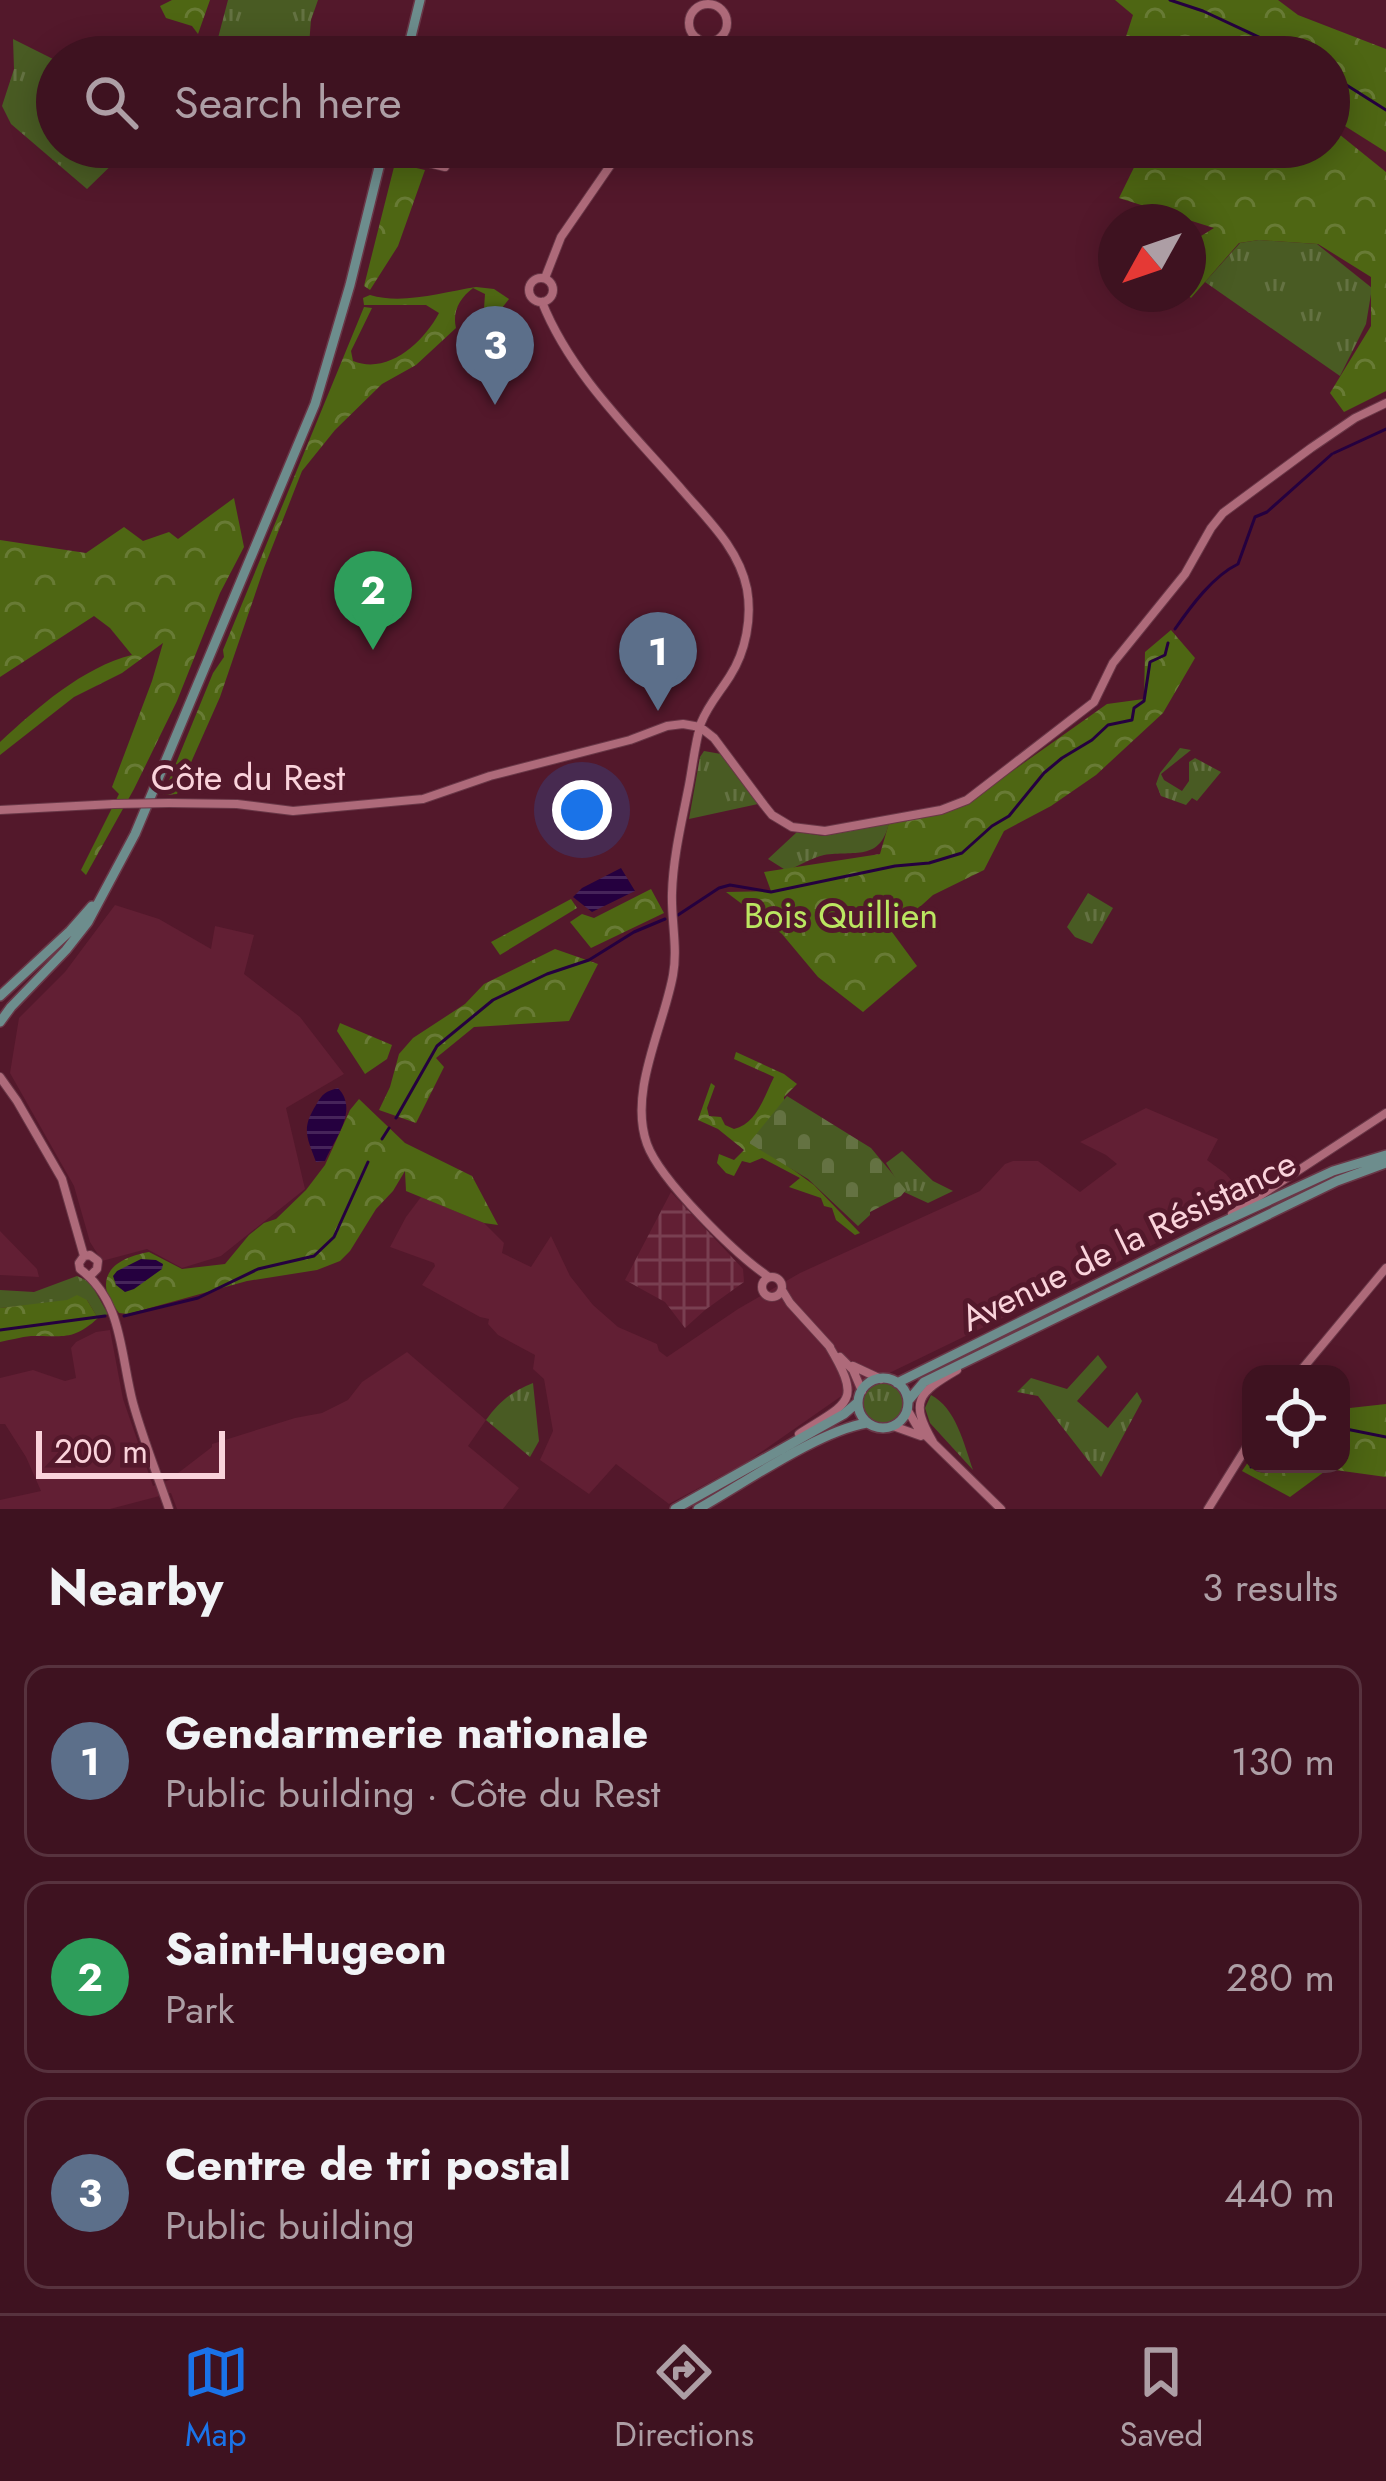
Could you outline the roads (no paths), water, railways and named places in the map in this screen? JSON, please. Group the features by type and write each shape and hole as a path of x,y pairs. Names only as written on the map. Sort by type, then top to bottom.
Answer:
{"main road":[{"path":"411,36 420,0"},
{"path":"696,36 690,28 694,10 724,4 727,19 721,36"},
{"path":"0,1022 78,936 135,834 315,404 379,168"},
{"path":"545,278 561,237 609,168"},
{"path":"542,302 554,290 545,278 536,278 529,289 532,297 542,302 569,357 724,539 745,580 748,616 742,650 700,728 678,841 672,891 674,973 644,1088 642,1125 648,1147 660,1168 747,1262 780,1281 790,1303 853,1370 860,1414 867,1423 909,1430 933,1442"},
{"path":"700,728 714,738 772,815 792,827 825,831 953,807 982,791 1094,702 1113,663 1178,585 1223,513 1355,418 1386,403"},
{"name":"Côte du Rest","path":"0,810 169,803 293,811 421,799 667,726 700,728"},
{"path":"0,996 70,931 110,884"},
{"path":"1,1076 62,1179 84,1256 98,1261 91,1275 117,1323 134,1403 169,1509"},
{"path":"1212,1227 1386,1113"},
{"name":"Avenue de la Résistance","path":"897,1382 1334,1172 1383,1163"},
{"name":"Avenue de la Résistance","path":"908,1405 924,1382 1337,1180 1383,1163"},
{"path":"747,1262 766,1296 816,1332"},
{"path":"1305,1365 1386,1268"},
{"path":"761,1288 769,1277"},
{"path":"772,1298 782,1290"},
{"path":"829,1346 855,1368 897,1382 914,1423 1001,1509"},
{"path":"765,1457 846,1401 846,1374 829,1346"},
{"path":"933,1442 920,1420 923,1396 937,1382 996,1348"},
{"path":"674,1509 844,1414 870,1382 880,1378"},
{"path":"893,1426 908,1405"},
{"path":"698,1509 806,1447 867,1423"},
{"path":"1208,1509 1242,1454"}],"waterway":[{"path":"1170,0 1256,36"},
{"path":"1350,87 1386,110"},
{"path":"1334,453 1386,429"},
{"path":"1175,629 1211,584 1238,564 1255,517 1267,512 1332,454"},
{"path":"678,915 730,885 771,892 962,853 1009,816 1062,758 1108,725 1132,720 1134,708 1144,701 1150,662 1165,655 1168,643"},
{"path":"396,1118 437,1046 493,1000 589,960 665,919"},
{"path":"382,1139 389,1128"},
{"path":"124,1316 198,1298 258,1269 314,1256 334,1237 368,1162"},
{"path":"0,1330 105,1316"},
{"path":"1350,1430 1386,1437"}],"place":[{"name":"Centre de tri postal","path":"495,405"},
{"name":"Saint-Hugeon","path":"373,650"},
{"name":"Gendarmerie nationale","path":"658,711"}],"park label":[{"name":"Bois Quillien","path":"841,915"}]}
